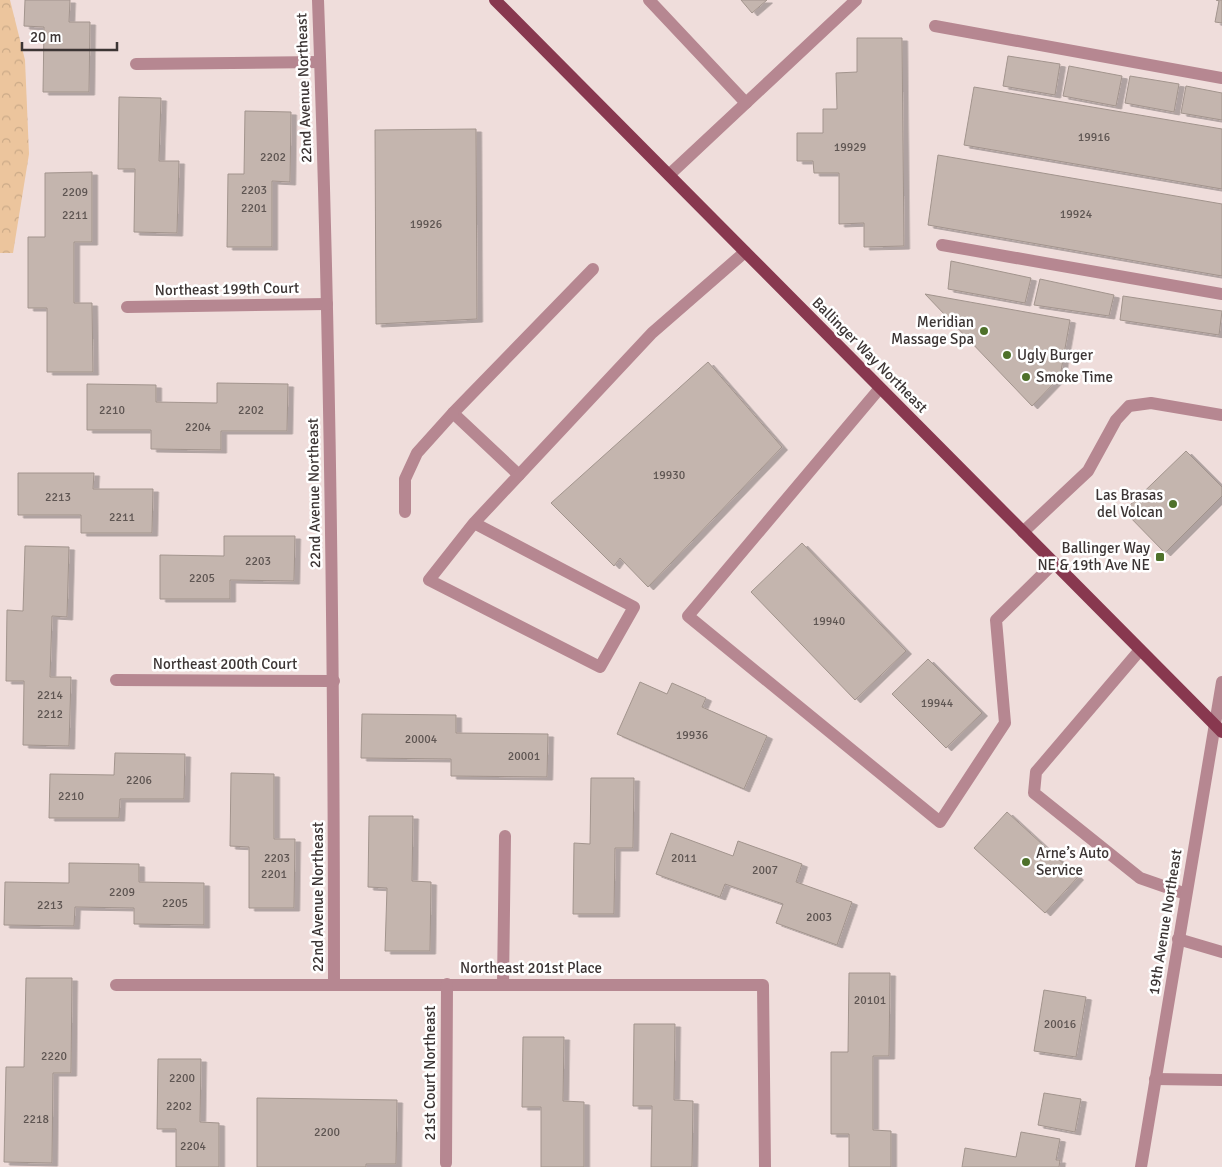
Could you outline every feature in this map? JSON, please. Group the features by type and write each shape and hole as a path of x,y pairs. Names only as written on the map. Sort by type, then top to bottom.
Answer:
{"main road":[{"name":"Ballinger Way Northeast","path":"495,0 1218,728"}],"street":[{"name":"22nd Avenue Northeast","path":"318,0 334,681 334,984"},
{"path":"649,0 746,103"},
{"path":"669,176 856,0"},
{"path":"935,26 1222,78"},
{"path":"136,64 320,62"},
{"path":"942,245 1222,294"},
{"path":"474,523 634,607 600,667 429,580 474,523 652,333 745,252"},
{"path":"404,512 406,479 417,453 453,413 593,269"},
{"name":"Northeast 199th Court","path":"127,307 326,304"},
{"path":"880,388 688,616 940,822 1005,723 996,620 1054,563"},
{"path":"1023,532 1088,471 1116,420 1129,406 1151,403 1222,415"},
{"path":"453,413 519,475"},
{"path":"1140,650 1036,772 1034,793 1140,878 1186,894"},
{"name":"Northeast 200th Court","path":"116,680 334,681"},
{"name":"19th Avenue Northeast","path":"1141,1167 1178,939 1218,728 1222,682"},
{"path":"502,984 505,836"},
{"path":"1178,939 1222,952"},
{"name":"21st Court Northeast","path":"446,984 446,1163"},
{"name":"Northeast 201st Place","path":"116,985 763,985 765,1167"},
{"path":"1155,1079 1222,1080"}],"green space":[{"path":"0,0 10,0 25,60 29,154 13,253 0,253"}],"building":[{"path":"25,0 70,0 69,22 90,22 89,92 43,92 44,27 24,26"},
{"path":"741,0 767,0 752,13"},
{"path":"1216,0 1222,0 1222,23 1215,22 1219,1"},
{"path":"857,38 902,38 904,246 864,247 864,223 839,224 839,173 814,173 813,161 797,161 797,133 823,133 823,109 837,109 836,73 857,72"},
{"path":"1008,56 1060,64 1055,95 1003,86"},
{"path":"1069,66 1122,76 1116,106 1063,96"},
{"path":"1130,76 1179,84 1174,112 1125,103"},
{"path":"1186,86 1222,93 1222,120 1181,113"},
{"path":"974,87 1222,129 1222,189 964,145"},
{"path":"119,97 161,98 159,161 179,161 177,233 134,232 135,169 118,169"},
{"path":"245,111 291,112 290,182 272,181 272,247 227,247 228,174 244,174"},
{"path":"476,129 477,319 376,324 375,130"},
{"path":"938,155 1222,204 1222,276 928,225"},
{"path":"92,172 92,242 74,242 74,303 92,303 93,372 47,372 47,308 28,308 28,237 45,237 45,173"},
{"path":"951,261 1031,278 1025,303 948,289"},
{"path":"1040,279 1114,295 1109,316 1034,305"},
{"path":"925,294 1070,320 1060,377 1032,406"},
{"path":"1123,296 1222,311 1219,335 1120,320"},
{"path":"708,362 782,447 648,587 620,558 614,566 551,503"},
{"path":"217,383 288,384 287,431 221,431 221,450 151,449 151,430 87,430 87,384 156,385 156,402 217,403"},
{"name":"Las Brasas del Volcan","path":"1186,451 1222,487 1222,496 1165,553 1124,511"},
{"path":"18,473 94,473 93,489 153,489 152,533 81,533 81,515 18,515"},
{"path":"224,536 295,536 294,581 230,580 230,599 160,599 160,555 224,556"},
{"path":"802,543 906,651 855,700 751,592"},
{"path":"25,546 69,547 67,617 52,616 50,677 71,677 69,746 23,745 24,681 6,681 7,610 23,611"},
{"path":"928,659 982,713 946,748 892,694"},
{"path":"640,682 667,694 672,683 706,698 702,707 767,736 744,789 617,734"},
{"path":"362,714 456,715 456,733 548,734 547,777 451,776 451,759 361,758"},
{"path":"115,753 185,754 184,799 120,799 119,818 49,818 50,774 114,775"},
{"path":"231,773 274,774 274,839 295,839 294,908 249,908 249,847 230,846"},
{"path":"591,778 634,778 633,848 615,848 614,914 573,914 574,843 590,844"},
{"name":"Arne’s Auto Service","path":"1007,812 1078,877 1045,913 974,848"},
{"path":"369,816 413,816 412,881 431,882 430,951 385,951 387,888 368,887"},
{"path":"671,833 733,856 738,841 802,864 796,882 852,902 837,945 776,923 783,904 725,884 720,897 656,874"},
{"path":"69,863 139,864 139,882 204,883 204,925 134,924 134,908 75,907 74,926 4,925 5,882 69,883"},
{"path":"849,973 890,973 889,1056 873,1056 873,1130 891,1131 891,1167 849,1167 849,1134 831,1134 831,1052 848,1052"},
{"path":"26,978 72,978 71,1073 53,1073 52,1163 4,1162 6,1067 24,1067"},
{"path":"1044,990 1086,997 1076,1057 1034,1051"},
{"path":"634,1024 675,1024 674,1100 693,1101 692,1167 651,1167 652,1106 633,1106"},
{"path":"523,1037 564,1037 563,1101 584,1102 584,1167 541,1167 541,1107 522,1107"},
{"path":"158,1059 201,1059 200,1122 219,1123 219,1167 176,1167 176,1129 157,1129"},
{"path":"1044,1093 1081,1099 1075,1132 1038,1125"},
{"path":"257,1098 397,1100 396,1164 366,1164 366,1167 257,1167"},
{"path":"1021,1132 1060,1139 1056,1160 1060,1160 1059,1167 962,1167 965,1148 1016,1157"}],"place":[{"name":"Meridian Massage Spa","path":"984,331"},
{"name":"Ugly Burger","path":"1007,355"},
{"name":"Smoke Time","path":"1026,377"},
{"name":"Las Brasas del Volcan","path":"1173,504"},
{"name":"Ballinger Way NE & 19th Ave NE","path":"1160,557"},
{"name":"Arne’s Auto Service","path":"1026,862"}]}
